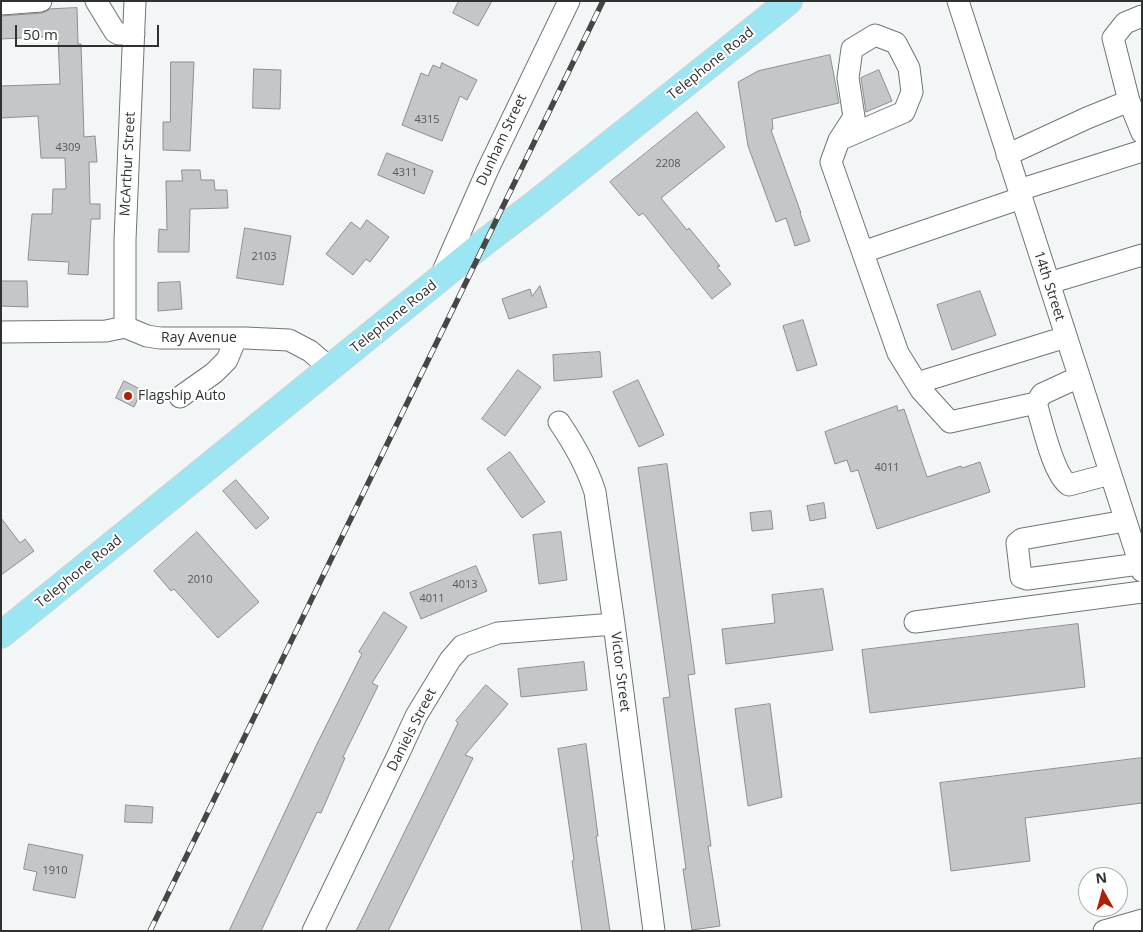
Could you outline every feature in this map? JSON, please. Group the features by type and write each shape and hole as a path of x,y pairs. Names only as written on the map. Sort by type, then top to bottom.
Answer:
{"main road":[{"name":"Telephone Road","path":"1,636 486,241 790,1"}],"street":[{"path":"1,4 41,1"},
{"path":"96,1 115,32 119,34 134,34"},
{"name":"McArthur Street","path":"125,327 125,240 135,1"},
{"name":"Dunham Street","path":"439,281 488,169 569,1"},
{"name":"14th Street","path":"958,1 1141,567"},
{"path":"862,252 1141,150 1114,38 1125,23 1142,16"},
{"path":"839,140 904,112 912,92 909,68 896,42 875,35 852,49 848,78 854,117 839,140 831,162 898,353 921,390 950,422 1036,403 1042,394 1079,377"},
{"path":"1008,155 1087,118 1129,101"},
{"path":"1048,283 1142,255"},
{"path":"1,332 106,331 125,327"},
{"name":"Ray Avenue","path":"125,327 146,336 160,338 289,340 310,351 330,368"},
{"path":"917,383 1066,337"},
{"path":"180,398 214,373 227,360 236,338"},
{"path":"1036,403 1049,449 1063,481 1069,484 1076,484 1110,474"},
{"name":"Victor Street","path":"559,422 569,436 589,475 595,492 654,931"},
{"path":"1125,520 1022,539 1017,544 1022,577 1027,579 1141,567"},
{"path":"915,622 1142,592"},
{"name":"Daniels Street","path":"313,931 400,753 416,716 450,660 462,646 498,633 614,624"},
{"path":"1104,931 1142,920"}],"building":[{"path":"459,1 492,1 478,26 453,13"},
{"path":"77,8 78,44 81,44 84,137 95,136 97,162 89,162 90,204 100,204 100,219 91,219 88,275 68,274 69,262 28,260 32,214 52,214 53,189 66,189 65,158 41,158 38,116 1,118 1,86 60,84 58,36 1,39 1,16 42,13 50,9"},
{"path":"830,55 839,103 772,119 773,129 771,130 810,241 795,246 786,218 776,222 748,146 738,82 758,71"},
{"path":"171,62 194,62 190,151 163,150 163,122 170,122"},
{"path":"442,63 477,80 467,100 460,96 442,141 402,125 421,73 428,76 433,65 440,68"},
{"path":"254,69 281,70 280,109 253,108"},
{"path":"879,70 892,101 866,112 861,78"},
{"path":"697,112 725,147 661,198 720,266 717,267 731,284 712,299 643,213 639,216 610,182"},
{"path":"387,153 433,171 424,194 378,175"},
{"path":"182,170 200,170 201,180 214,180 215,190 227,190 228,208 190,209 189,252 158,252 159,229 167,230 166,181 182,181"},
{"path":"367,220 389,237 370,262 366,259 353,275 326,254 351,222 360,229"},
{"path":"245,228 291,236 283,285 237,278"},
{"path":"1,281 27,281 28,307 1,306"},
{"path":"180,282 182,309 158,311 158,283"},
{"path":"540,286 547,307 509,319 502,299 530,289 532,296"},
{"path":"980,291 996,335 952,350 937,305"},
{"path":"803,320 817,365 797,371 783,326"},
{"path":"600,352 602,377 554,381 553,355"},
{"path":"518,370 541,387 505,436 482,419"},
{"path":"638,380 664,435 639,447 613,392"},
{"name":"Flagship Auto","path":"124,381 142,390 134,407 116,398"},
{"path":"897,406 898,411 904,409 927,477 980,462 990,492 877,529 858,470 851,472 847,460 835,464 825,432"},
{"path":"510,452 545,502 522,518 487,469"},
{"path":"667,464 695,674 688,675 711,846 708,846 720,926 692,930 683,869 686,869 663,698 670,697 638,468"},
{"path":"236,480 269,518 256,529 223,491"},
{"path":"824,503 826,518 810,521 807,506"},
{"path":"771,511 773,529 752,531 750,513"},
{"path":"1,518 20,543 25,539 34,551 1,575"},
{"path":"197,532 259,602 218,638 174,589 171,591 154,571"},
{"path":"561,532 567,580 539,584 533,535"},
{"path":"476,566 487,591 421,619 410,593"},
{"path":"823,589 833,650 726,664 722,629 775,623 772,595"},
{"path":"384,612 407,627 372,683 378,686 343,757 345,758 321,813 317,812 261,931 229,931 316,746 362,654 359,652"},
{"path":"1078,624 1085,687 870,713 862,650"},
{"path":"584,662 587,690 521,697 518,669"},
{"path":"486,685 508,704 465,755 473,758 388,931 356,931 458,723 456,721"},
{"path":"770,704 782,797 748,806 735,709"},
{"path":"586,744 598,836 596,836 610,931 582,931 572,861 574,860 558,749"},
{"path":"1142,758 1142,803 1025,818 1030,861 951,871 940,783"},
{"path":"126,805 153,807 152,823 125,822"},
{"path":"29,844 83,855 75,898 33,890 37,872 24,869"}],"railway":[{"path":"150,931 603,1"}],"place":[{"name":"Flagship Auto","path":"128,396"}]}
